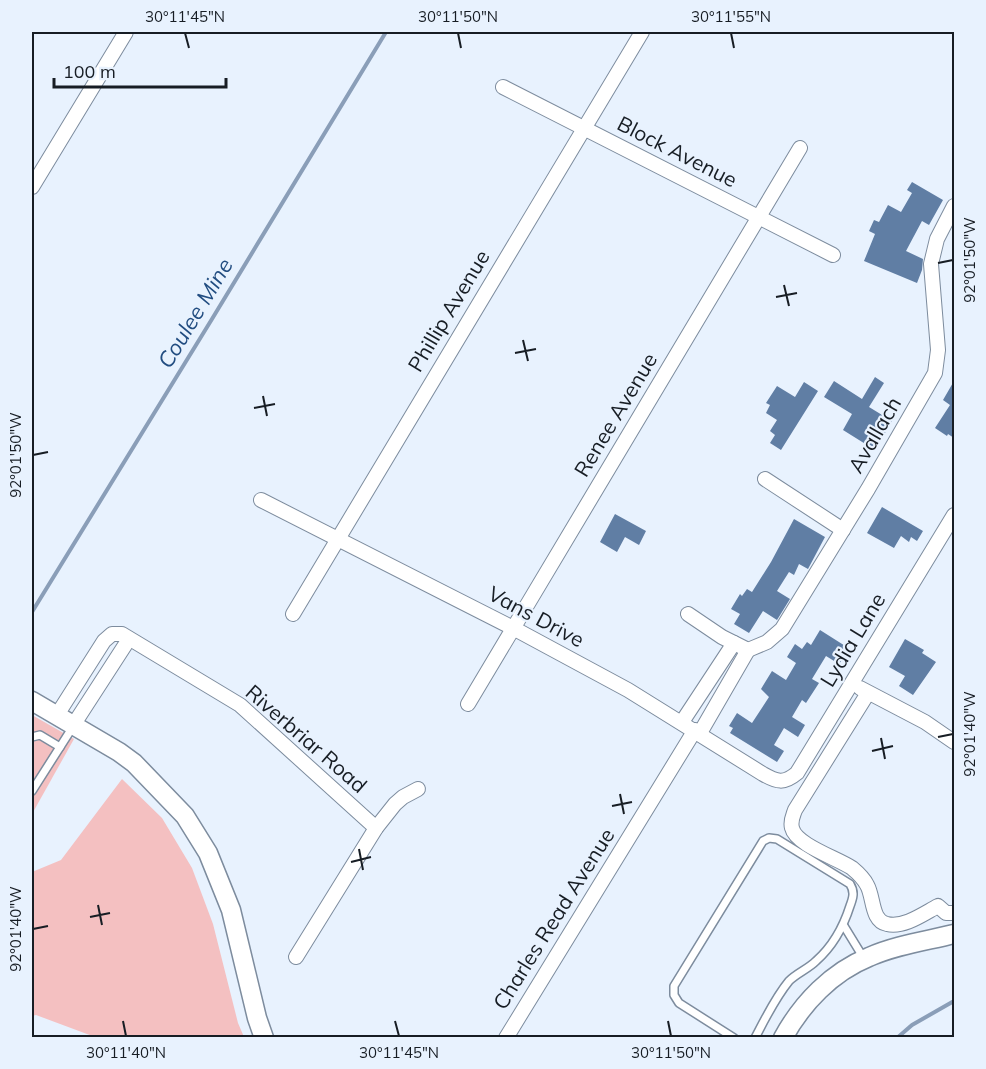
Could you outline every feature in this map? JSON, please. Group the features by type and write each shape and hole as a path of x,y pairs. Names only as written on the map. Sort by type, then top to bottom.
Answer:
{"street":[{"path":"32,187 126,32"},
{"name":"Phillip Avenue","path":"293,614 642,32"},
{"name":"Block Avenue","path":"503,87 833,255"},
{"name":"Renee Avenue","path":"468,704 800,148"},
{"name":"Avallach","path":"748,650 767,642 782,629 843,530 934,373 938,350 931,264 937,239 954,206"},
{"path":"765,479 843,530"},
{"name":"Vans Drive","path":"261,500 513,628 628,690 763,774 776,781 784,782"},
{"name":"Lydia Lane","path":"784,782 797,773 852,683 950,533 954,515"},
{"path":"688,614 748,650 697,732"},
{"name":"Riverbriar Road","path":"57,715 104,641 112,634 122,634 240,705 376,828"},
{"path":"74,724 129,639"},
{"path":"682,722 734,643"},
{"path":"852,683 925,722 954,742"},
{"path":"868,693 795,810 792,827 800,840 851,868 863,879 871,894 875,914 887,925 902,924 938,906 946,913 954,913"},
{"path":"32,700 134,763 185,816 208,853 231,910 264,1038"},
{"name":"Charles Read Avenue","path":"506,1038 697,732"},
{"path":"296,957 376,828 394,804 403,796 418,789"},
{"path":"902,924 909,945"},
{"path":"783,1038 797,1015 814,995 834,978 864,959 954,934"}],"lane":[{"path":"32,791 74,724"},
{"path":"32,737 40,735 60,747"},
{"path":"734,1038 678,1003 674,995 674,986 763,842 769,838 777,839 850,884 853,896 844,926 815,962 790,980 775,1001 755,1038"},
{"path":"844,926 864,959"}],"shaded area":[{"path":"32,715 74,739 32,814"},
{"path":"122,779 162,818 192,868 213,924 238,1023 244,1037 95,1037 36,1015 32,1016 32,872 61,860"}],"building":[{"path":"912,182 943,200 929,225 922,221 906,251 923,259 917,283 864,261 875,234 869,231 874,220 879,222 888,205 901,212 912,193 907,190"},
{"path":"875,377 884,383 869,407 892,421 875,450 843,430 852,414 824,397 834,381 862,399"},
{"path":"954,381 954,438 935,428 950,405 943,400"},
{"path":"804,382 818,391 781,450 770,443 775,435 770,431 777,420 766,413 770,405 766,403 777,386 795,397"},
{"path":"882,507 923,531 917,541 911,537 909,542 901,536 894,548 867,533"},
{"path":"615,514 646,531 639,545 625,537 617,552 600,542"},
{"path":"794,519 825,537 808,569 799,564 794,575 789,572 777,591 790,599 777,620 763,611 749,633 734,624 740,614 731,609 740,594 742,596 747,589 752,592"},
{"path":"820,630 850,649 839,664 826,656 812,679 819,683 806,703 802,700 792,717 805,725 798,737 784,728 774,745 784,751 777,762 730,733 733,728 729,726 737,713 752,723 769,697 761,689 772,671 786,680 796,663 787,657 795,644 802,649 807,642 811,645"},
{"path":"905,639 924,650 922,653 936,662 913,695 899,686 905,676 889,667"}],"waterway":[{"name":"Coulee Mine","path":"32,612 386,32"},
{"path":"897,1038 912,1025 954,1001"}]}
